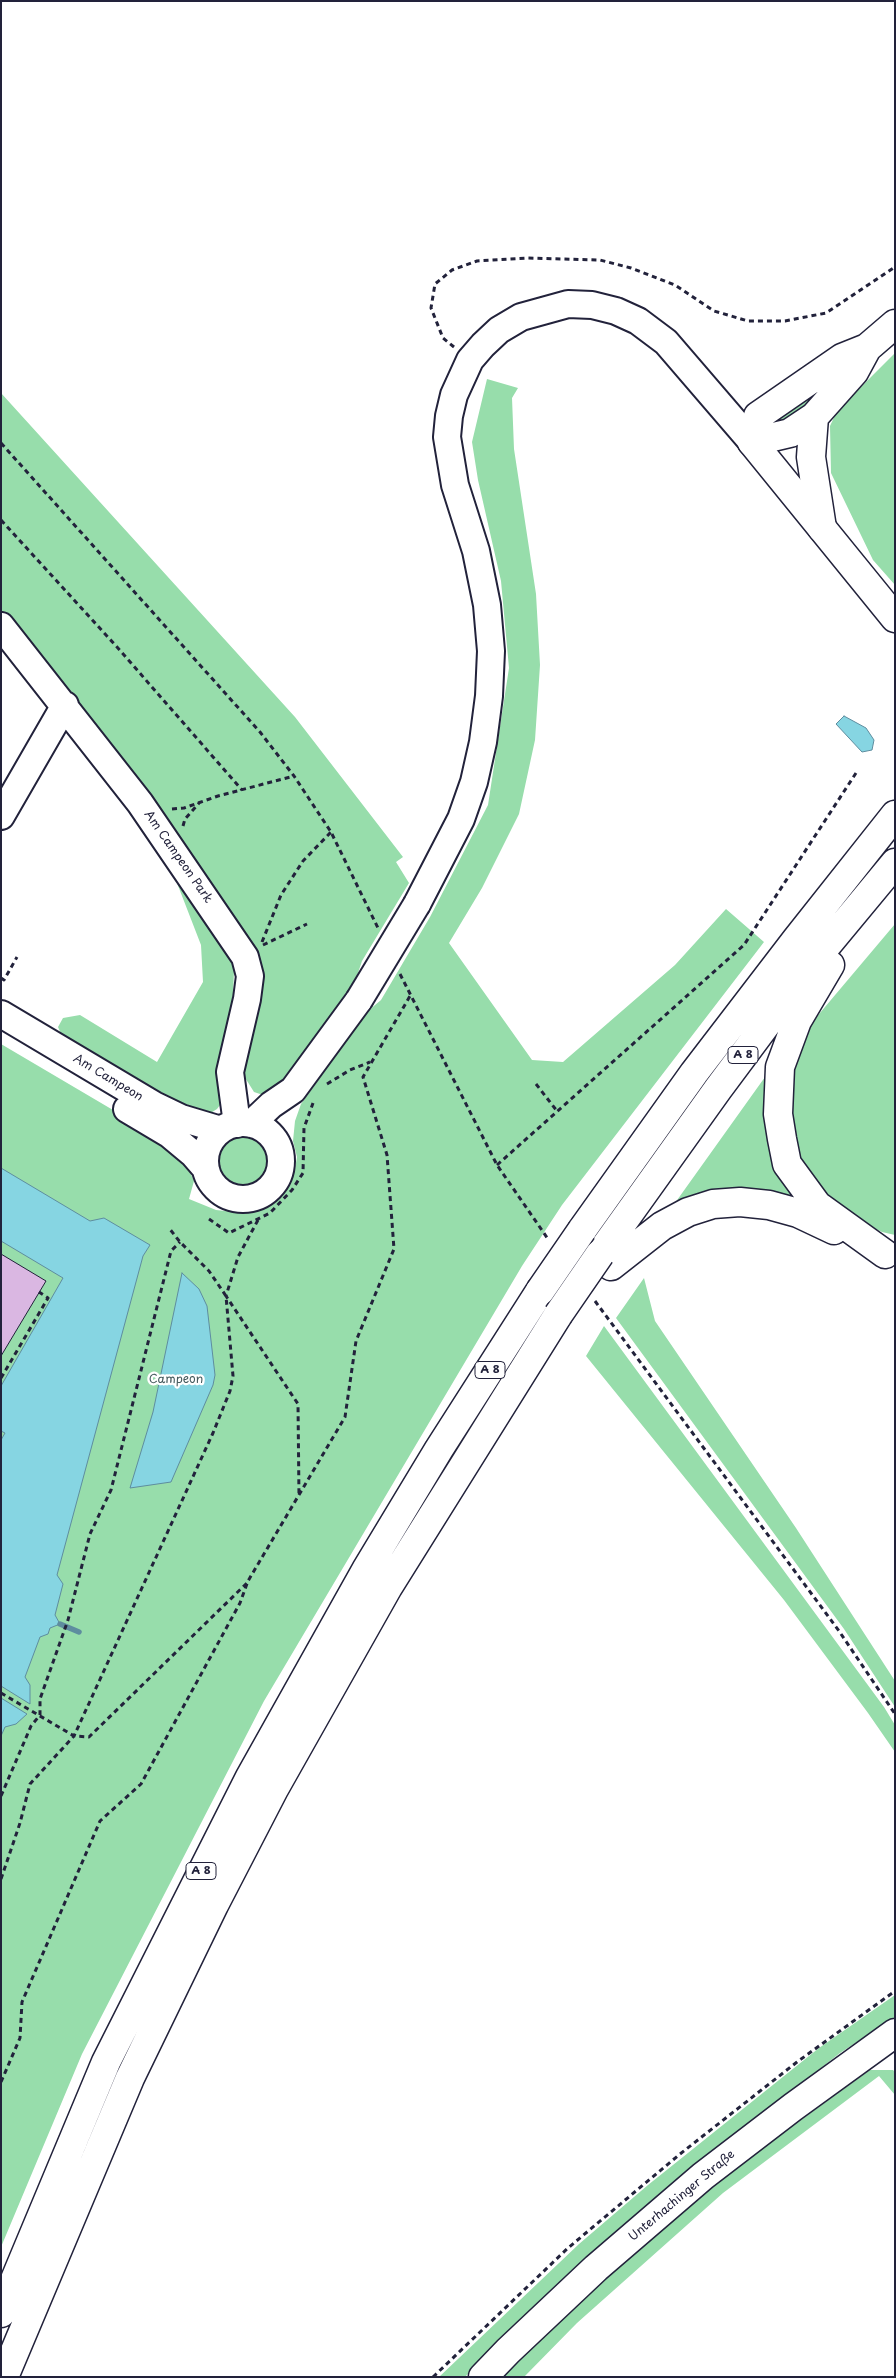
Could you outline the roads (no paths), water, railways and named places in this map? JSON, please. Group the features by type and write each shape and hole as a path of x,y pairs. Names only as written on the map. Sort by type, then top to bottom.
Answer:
{"main road":[{"path":"752,442 758,416 842,358 867,348 895,324"},
{"path":"752,442 790,433 814,417 854,372 867,348"},
{"path":"814,417 811,457 822,528"},
{"path":"752,442 895,618"},
{"name":"A 8","path":"1,2313 106,2062 250,1776 366,1570 540,1291 582,1230 694,1073 895,815"},
{"name":"A 8","path":"4,2377 130,2078 266,1806 388,1587 558,1315 606,1260 718,1089 812,963 895,863"},
{"path":"890,1255 817,1204 788,1164 778,1114 780,1067 797,1021 820,981 895,867"},
{"path":"606,1260 688,1212 713,1204 740,1202 769,1205 798,1213 890,1255"},
{"name":"Unterhachinger Straße","path":"483,2377 596,2268 703,2176 793,2107 892,2041"}],"street":[{"path":"277,1144 304,1094 417,904 461,819 474,782 484,742 489,696 490,651 487,605 476,551 455,485 447,437 454,395 470,360 499,330 521,317 568,304 592,305 616,311 638,321 666,342 752,442"},
{"name":"Am Campeon Park","path":"1,626 65,705 140,803 245,957 250,976 248,992 230,1072 236,1126"},
{"path":"1,652 39,673"},
{"path":"1,816 65,705"},
{"name":"Am Campeon","path":"1,1014 154,1105 181,1118 236,1126"},
{"name":"Am Campeon","path":"1,1035 169,1134 192,1154 206,1170"},
{"path":"230,1072 240,1093 248,1102 259,1106 271,1105"},
{"path":"236,1126 266,1131 277,1144 284,1185 268,1189 258,1196 246,1199 234,1198 223,1194 212,1183 206,1170 205,1155 211,1141 236,1126 271,1105 304,1094"}],"water":[{"path":"844,716 866,728 874,740 872,750 862,752 836,724"},
{"path":"1,1168 90,1221 104,1218 150,1245 143,1256 57,1575 63,1584 55,1615 60,1624 50,1628 48,1634 40,1637 25,1677 30,1685 30,1704 1,1686 1,1440 5,1433 1,1431 1,1386 63,1278 1,1241"},
{"path":"182,1273 199,1289 207,1306 215,1375 213,1385 171,1482 130,1488 153,1412"},
{"path":"1,1698 27,1714 16,1724 5,1727 1,1736"}],"waterway":[{"path":"60,1624 79,1632"}],"park label":[{"name":"Campeon","path":"176,1380"}]}
